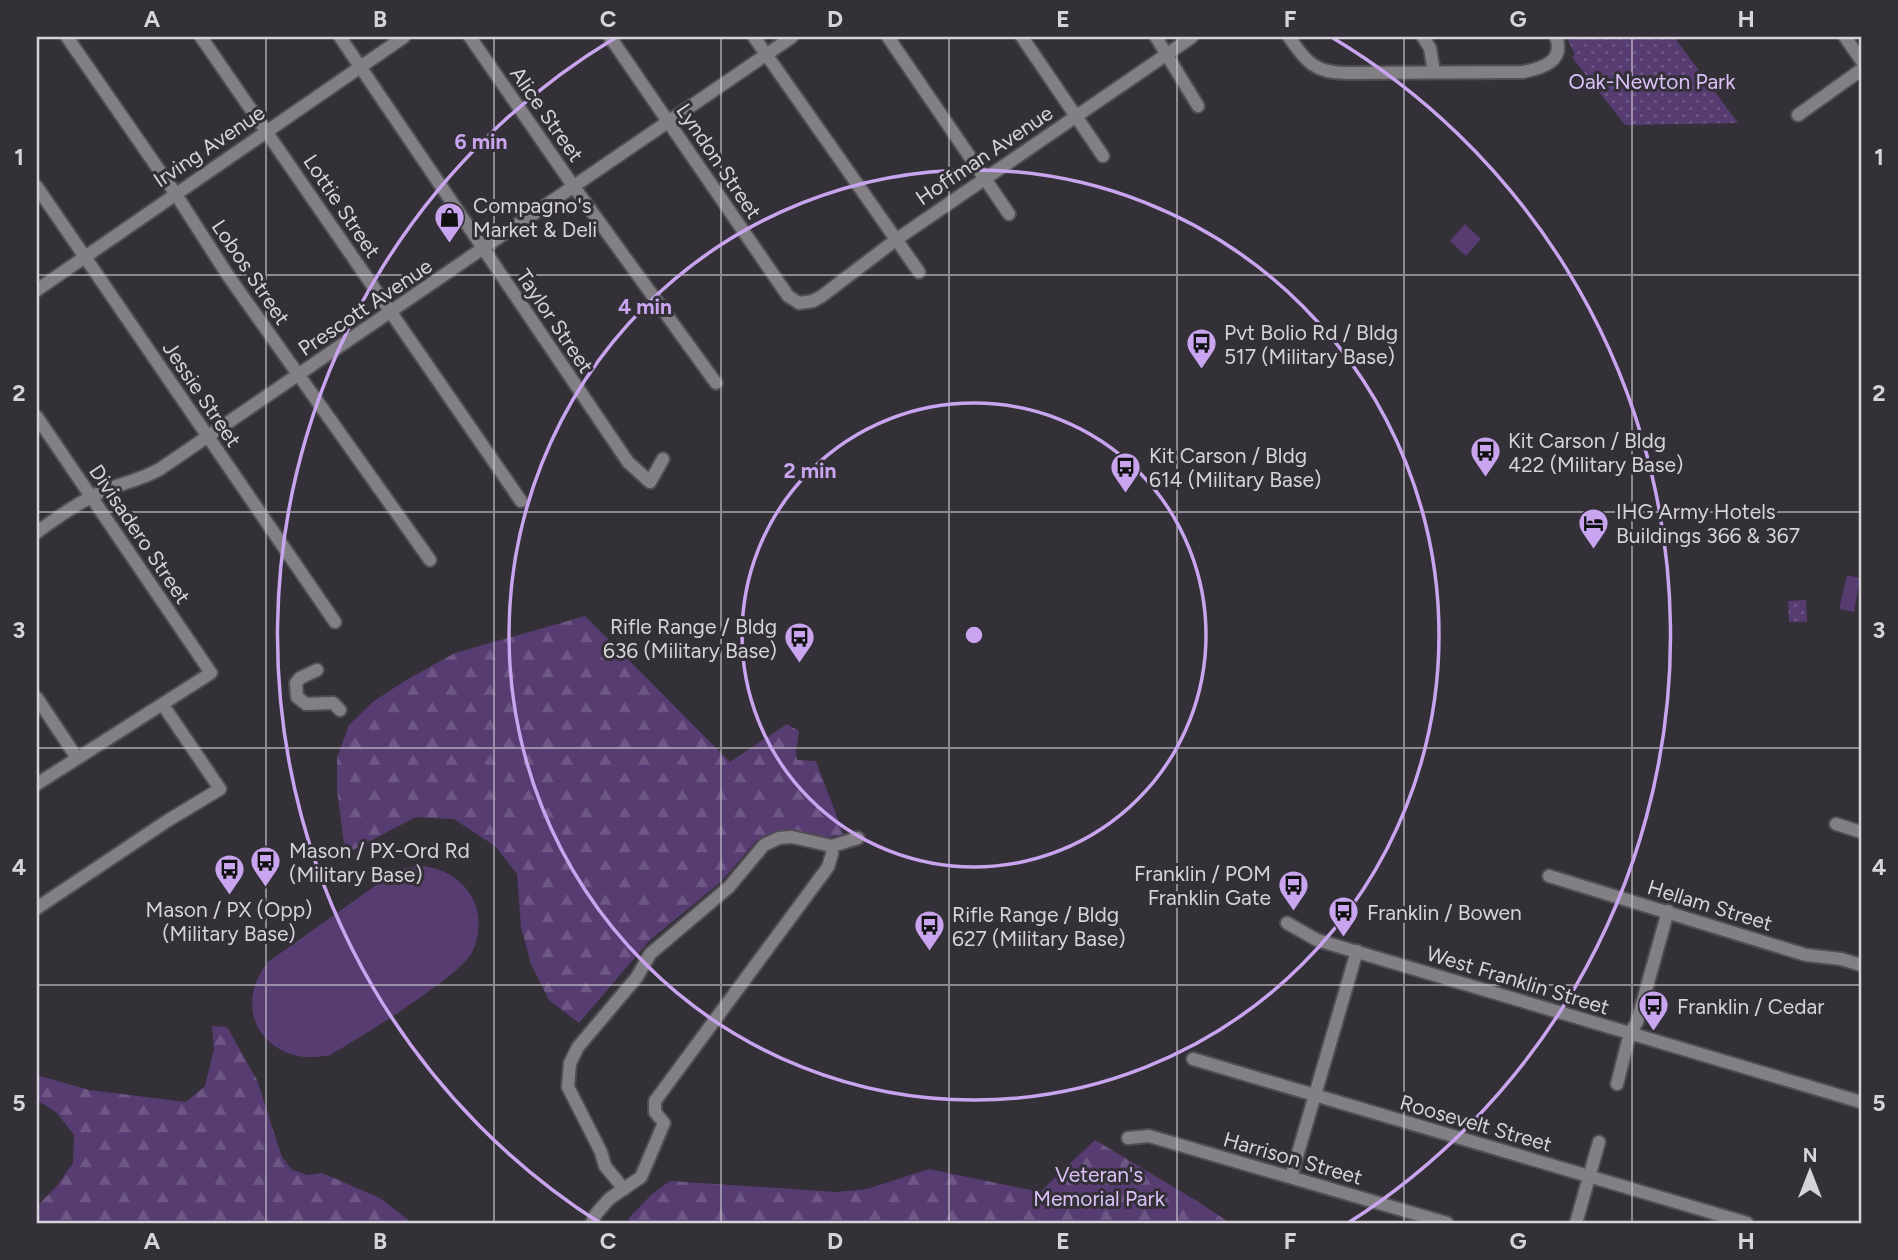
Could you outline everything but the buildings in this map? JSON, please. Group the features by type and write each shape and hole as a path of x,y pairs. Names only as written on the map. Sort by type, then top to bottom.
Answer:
{"street":[{"name":"Lobos Street","path":"68,37 229,277 430,560"},
{"name":"Lottie Street","path":"201,37 521,501"},
{"name":"Taylor Street","path":"341,37 628,462 650,482 663,459"},
{"name":"Irving Avenue","path":"37,290 404,37"},
{"name":"Alice Street","path":"470,37 574,187 716,383"},
{"name":"Lyndon Street","path":"610,37 788,296 799,303"},
{"path":"754,37 919,272"},
{"name":"Prescott Avenue","path":"37,531 90,497 147,477 792,37"},
{"path":"888,37 1009,214"},
{"path":"1022,37 1103,156"},
{"path":"1156,37 1198,106"},
{"name":"Hoffman Avenue","path":"799,303 822,296 897,239 1192,37"},
{"path":"1289,37 1311,64 1326,72 1347,73 1523,72 1538,69 1555,59 1558,42"},
{"path":"1423,37 1430,48 1434,72"},
{"path":"1845,37 1861,60"},
{"path":"1798,115 1861,70"},
{"name":"Jessie Street","path":"37,187 335,622"},
{"name":"Divisadero Street","path":"37,417 211,673 163,705"},
{"path":"317,670 300,678 296,683 297,697 306,704 333,703 340,710"},
{"path":"37,698 77,758"},
{"path":"37,784 163,705 220,789 37,908"},
{"path":"1836,824 1861,832"},
{"path":"624,1189 605,1166 601,1152 568,1087 568,1071 578,1047 637,977 650,954 729,887 764,845 779,838 792,837 832,846 858,838"},
{"path":"592,1223 609,1199 641,1177 664,1123 655,1112 655,1101 828,867 832,846"},
{"name":"Hellam Street","path":"1549,876 1806,955 1841,959 1861,965"},
{"path":"1617,1084 1668,911"},
{"name":"West Franklin Street","path":"1287,923 1317,940 1861,1102"},
{"path":"1291,1177 1357,951"},
{"name":"Roosevelt Street","path":"1193,1059 1747,1223"},
{"name":"Harrison Street","path":"1128,1138 1149,1136 1447,1223"},
{"path":"1576,1223 1599,1142"}],"green space":[{"name":"Oak-Newton Park","path":"1566,37 1674,37 1738,123 1625,125 1572,57 1575,54"},
{"path":"1465,224 1481,239 1466,256 1450,241"},
{"path":"1847,575 1860,578 1854,612 1839,609"},
{"path":"1806,600 1807,622 1789,622 1788,601"},
{"path":"585,616 730,762 787,724 799,731 797,760 816,761 844,835 827,837 788,829 756,841 722,881 649,941 579,1023 549,1000 531,964 521,927 517,874 495,846 454,819 416,817 351,851 344,844 337,790 337,758 349,725 374,701 408,679 455,653"},
{"path":"423,866 439,870 459,881 474,901 478,914 476,942 462,965 428,992 330,1055 308,1057 289,1053 273,1045 261,1032 254,1017 252,1000 257,981 268,962 386,878 406,868"},
{"path":"212,1026 227,1027 257,1080 282,1157 292,1170 308,1175 322,1173 380,1198 412,1223 37,1223 37,1206 57,1186 73,1163 74,1135 56,1112 37,1100 37,1075 89,1090 186,1102 205,1086 214,1049"},
{"name":"Veteran's Memorial Park","path":"1095,1140 1230,1223 632,1223 628,1219 652,1194 670,1181 836,1192 867,1189 929,1169 1040,1192"}],"place":[{"name":"Compagno's Market & Deli","path":"450,244"},
{"name":"Pvt Bolio Rd / Bldg 517 (Military Base)","path":"1201,371"},
{"name":"Kit Carson / Bldg 422 (Military Base)","path":"1485,479"},
{"name":"Kit Carson / Bldg 614 (Military Base)","path":"1126,494"},
{"name":"IHG Army Hotels Buildings 366 & 367","path":"1593,550"},
{"name":"Rifle Range / Bldg 636 (Military Base)","path":"800,665"},
{"name":"Mason / PX-Ord Rd (Military Base)","path":"266,889"},
{"name":"Mason / PX (Opp) (Military Base)","path":"229,896"},
{"name":"Franklin / POM Franklin Gate","path":"1294,912"},
{"name":"Franklin / Bowen","path":"1344,939"},
{"name":"Rifle Range / Bldg 627 (Military Base)","path":"929,953"},
{"name":"Franklin / Cedar","path":"1654,1033"}]}
